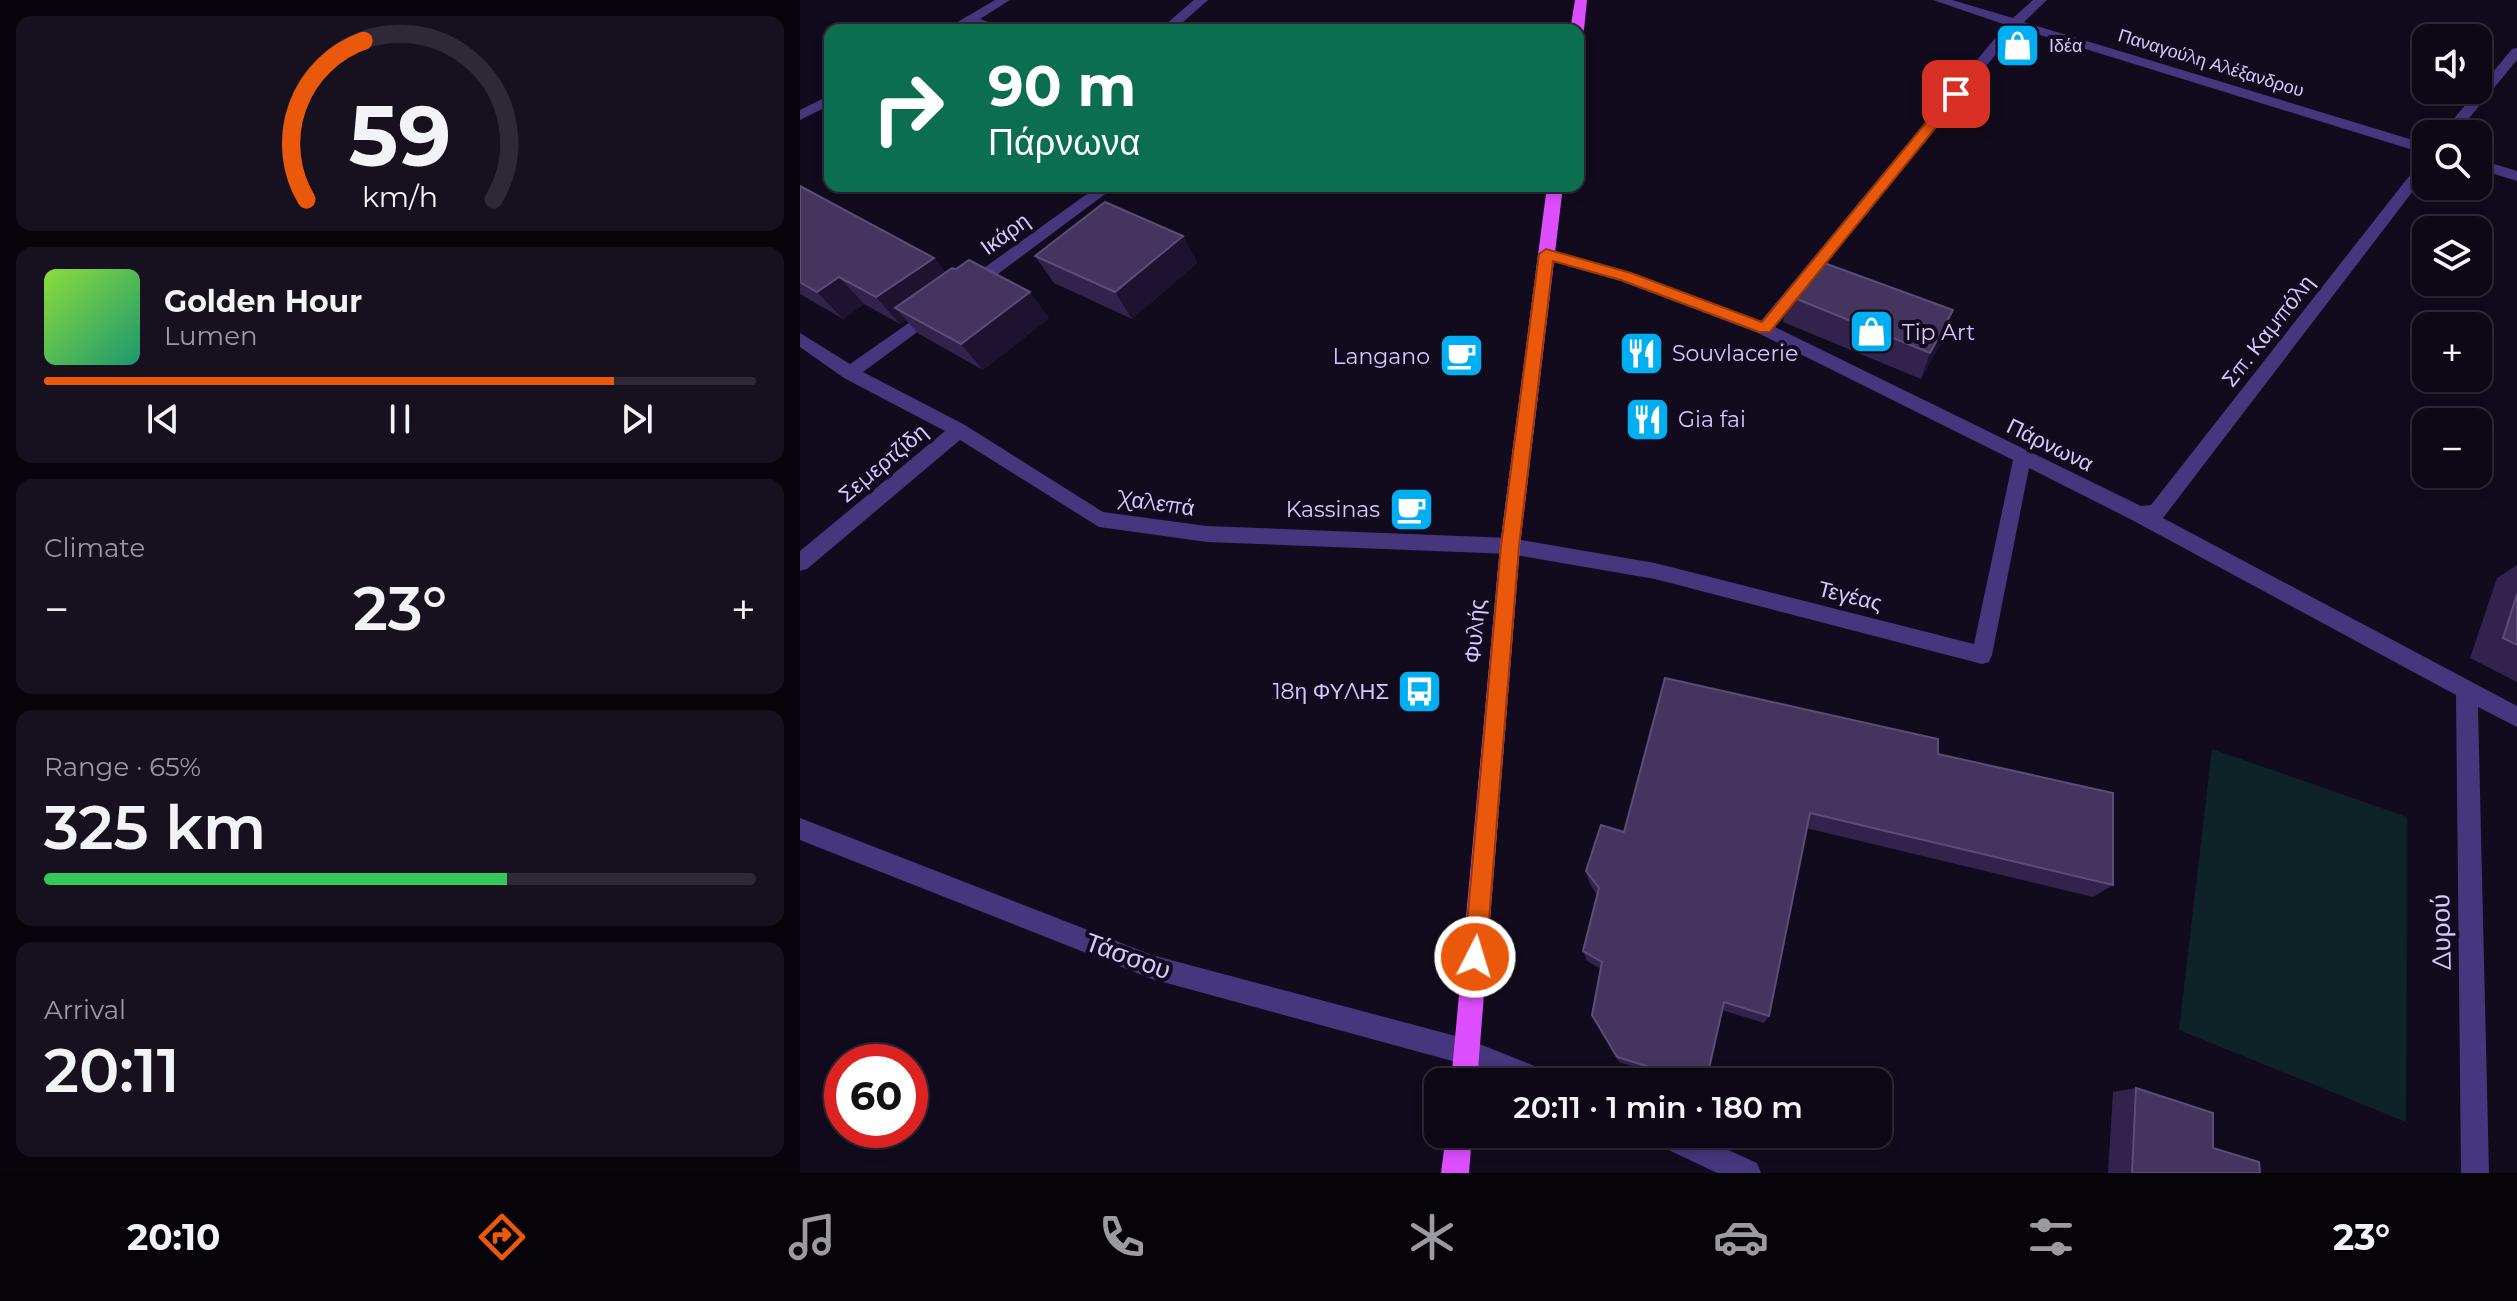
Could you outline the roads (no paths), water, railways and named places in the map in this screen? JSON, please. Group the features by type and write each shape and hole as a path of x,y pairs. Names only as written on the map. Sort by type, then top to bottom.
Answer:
{"main road":[{"path":"1578,24 1581,0"},
{"name":"Φυλής","path":"1465,1068 1510,546 1554,192"},
{"path":"1455,1173 1458,1148"}],"street":[{"path":"962,24 1004,0"},
{"path":"1173,24 1202,0"},
{"name":"Παναγούλη Αλέξανδρου","path":"1939,0 2412,145"},
{"path":"1764,329 2014,24 2041,0"},
{"path":"969,20 983,24"},
{"path":"2460,120 2517,52"},
{"path":"800,116 824,102"},
{"path":"2492,168 2517,176"},
{"name":"Σπ. Καμπόλη","path":"2139,514 2156,513 2412,182"},
{"name":"Ικάρη","path":"850,373 1100,192"},
{"name":"Πάρνωνα","path":"1546,254 1626,277 1764,329 2022,459 2139,514 2517,717"},
{"name":"Χαλεπά","path":"800,339 850,373 959,430 1099,519 1207,534 1510,546"},
{"name":"Σεμερτζίδη","path":"800,563 959,430"},
{"name":"Τεγέας","path":"1510,546 1655,571 1982,655 2022,459"},
{"name":"Δυρού","path":"2467,690 2475,1173"},
{"name":"Τάσσου","path":"800,829 1152,967 1467,1052 1508,1068"},
{"path":"1693,1148 1747,1173"}],"place":[{"name":"Ιδέα","path":"2018,46"},
{"name":"Tip Art","path":"1871,332"},
{"name":"Souvlacerie","path":"1641,353"},
{"name":"Langano","path":"1461,356"},
{"name":"Gia fai","path":"1647,419"},
{"name":"Kassinas","path":"1411,509"},
{"name":"18η ΦΥΛΗΣ","path":"1420,691"}]}
